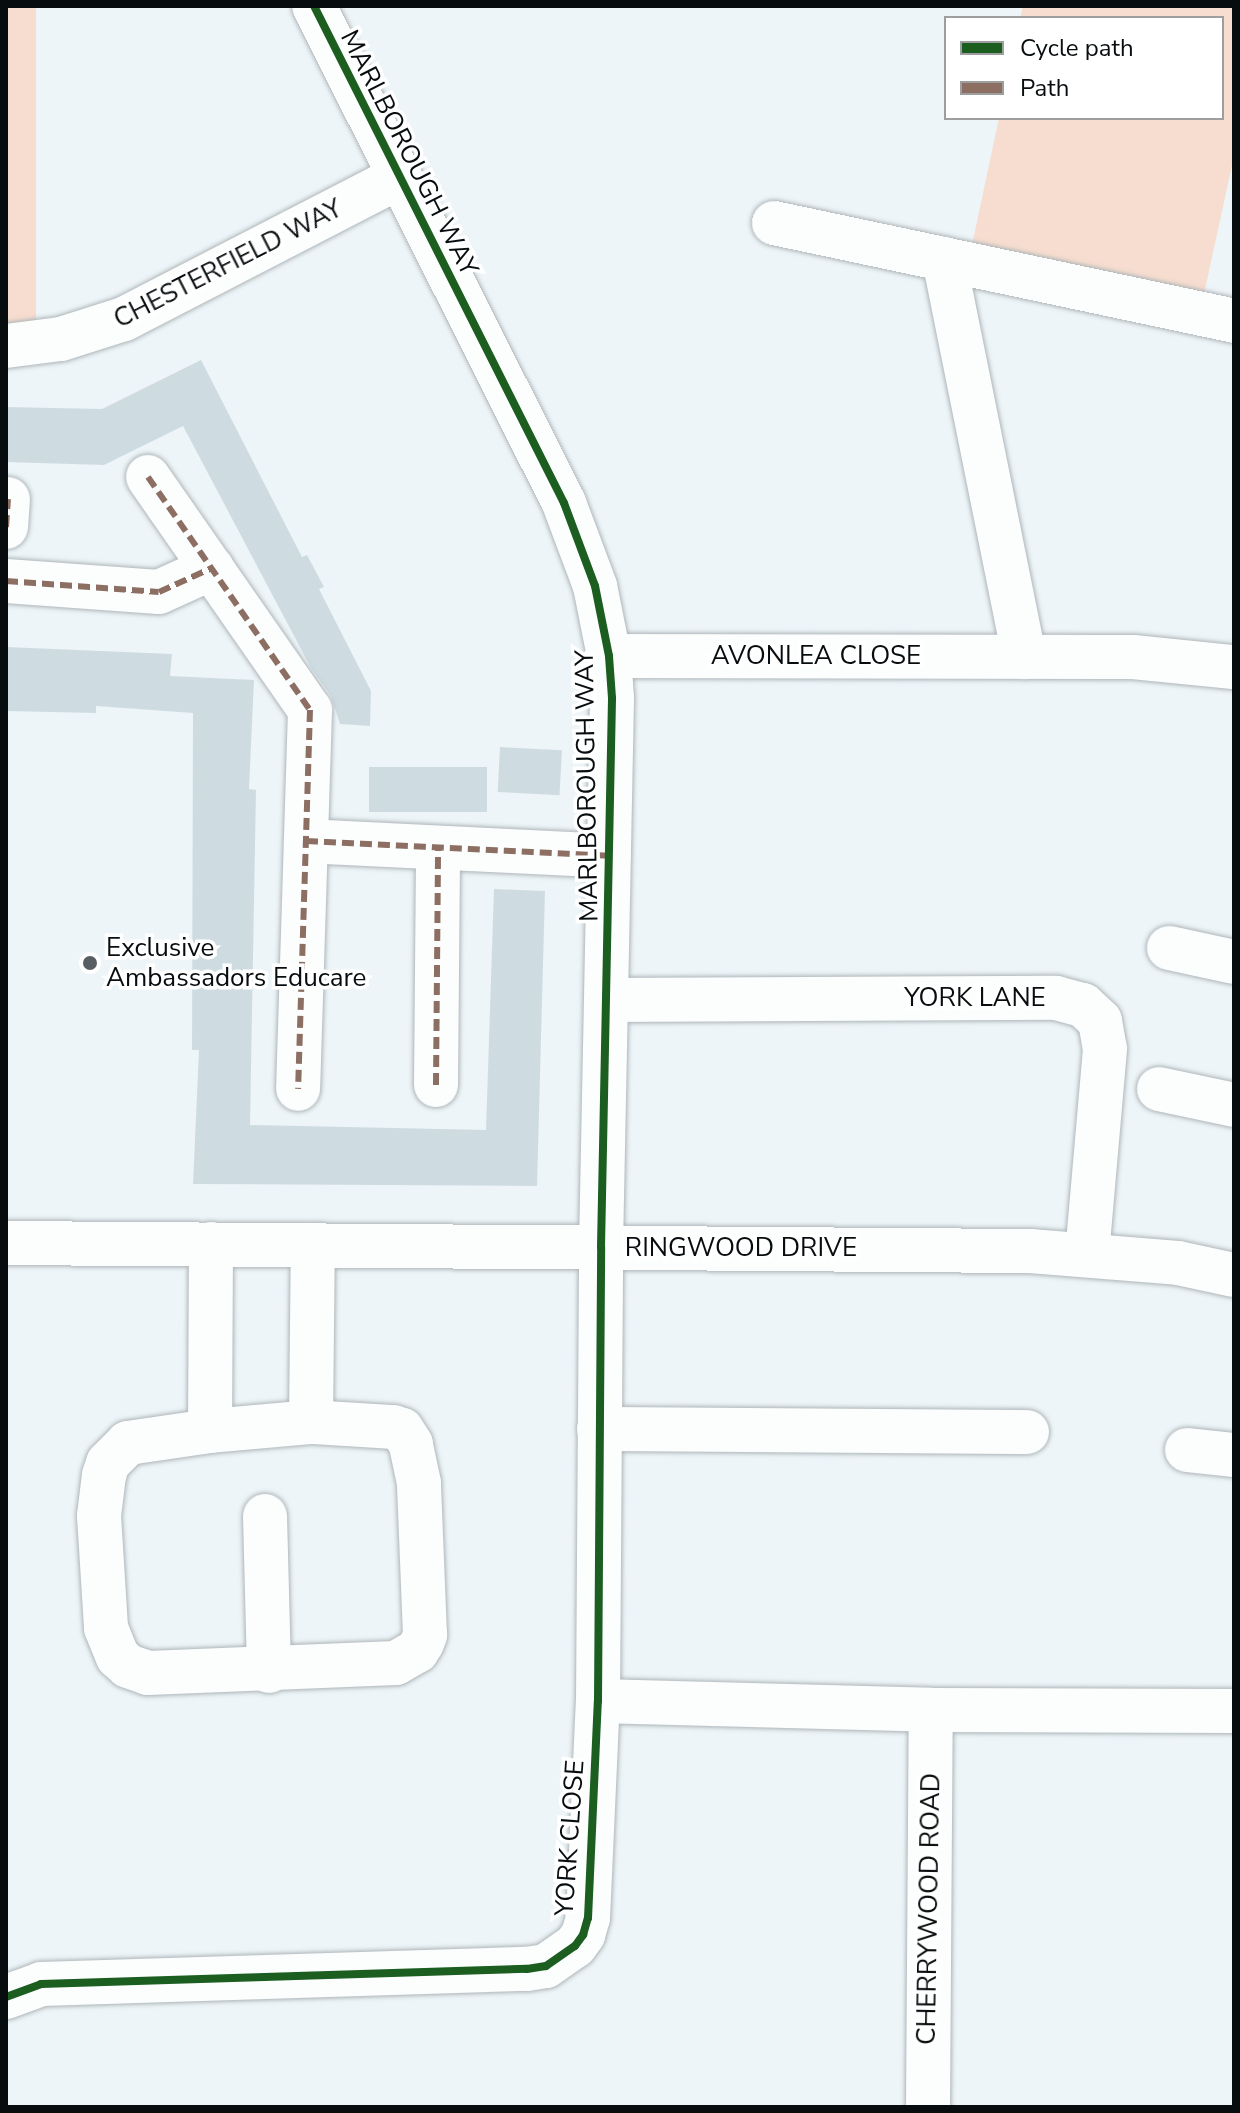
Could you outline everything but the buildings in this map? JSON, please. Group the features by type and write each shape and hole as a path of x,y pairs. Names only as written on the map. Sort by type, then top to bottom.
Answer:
{"street":[{"name":"MARLBOROUGH WAY","path":"314,6 582,543 604,620 609,656 609,856 601,1247"},
{"name":"CHESTERFIELD WAY","path":"6,346 61,339 124,319 399,177"},
{"path":"774,223 1234,321"},
{"path":"944,259 1024,657"},
{"path":"148,477 310,710 298,1089"},
{"path":"6,581 159,592 212,568"},
{"name":"AVONLEA CLOSE","path":"609,656 1173,659 1234,667"},
{"path":"306,841 609,856"},
{"path":"436,1085 438,848"},
{"path":"1169,948 1234,962"},
{"name":"YORK LANE","path":"608,1000 1056,998 1083,1005 1100,1021 1105,1049 1087,1253"},
{"path":"1159,1089 1234,1105"},
{"name":"RINGWOOD DRIVE","path":"6,1243 1087,1253 1178,1263 1234,1275"},
{"path":"210,1431 211,1244"},
{"path":"311,1422 313,1245"},
{"name":"YORK CLOSE","path":"6,1997 13,1991 41,1984 512,1970 546,1966 575,1946 583,1935 588,1918 598,1701 601,1247"},
{"path":"311,1422 393,1427 408,1438 419,1483 425,1635 417,1651 396,1663 269,1671 148,1673 128,1666 118,1657 106,1628 99,1516 108,1463 128,1443 210,1431 311,1422"},
{"path":"599,1429 1027,1432"},
{"path":"1187,1450 1234,1455"},
{"path":"265,1516 269,1671"},
{"path":"598,1701 931,1710 1234,1711"},
{"name":"CHERRYWOOD ROAD","path":"928,2107 931,1710"}],"shaded area":[{"path":"6,6 36,6 36,327 6,327"},
{"path":"1023,6 1234,6 1234,156 1204,294 972,245 999,120 1224,120 1224,16 1020,16"}],"marked path":[{"path":"148,477 310,710 298,1089"},
{"path":"6,527 8,499"},
{"path":"6,581 159,592 212,568"},
{"path":"306,841 609,856"},
{"path":"436,1085 438,848"}],"cycle path":[{"path":"6,1997 41,1984 527,1969 546,1966 575,1946 583,1935 588,1918 598,1701 601,1247 612,698 609,656 595,586 564,503 314,6"}],"place":[{"name":"Exclusive Ambassadors Educare","path":"90,963"}]}
